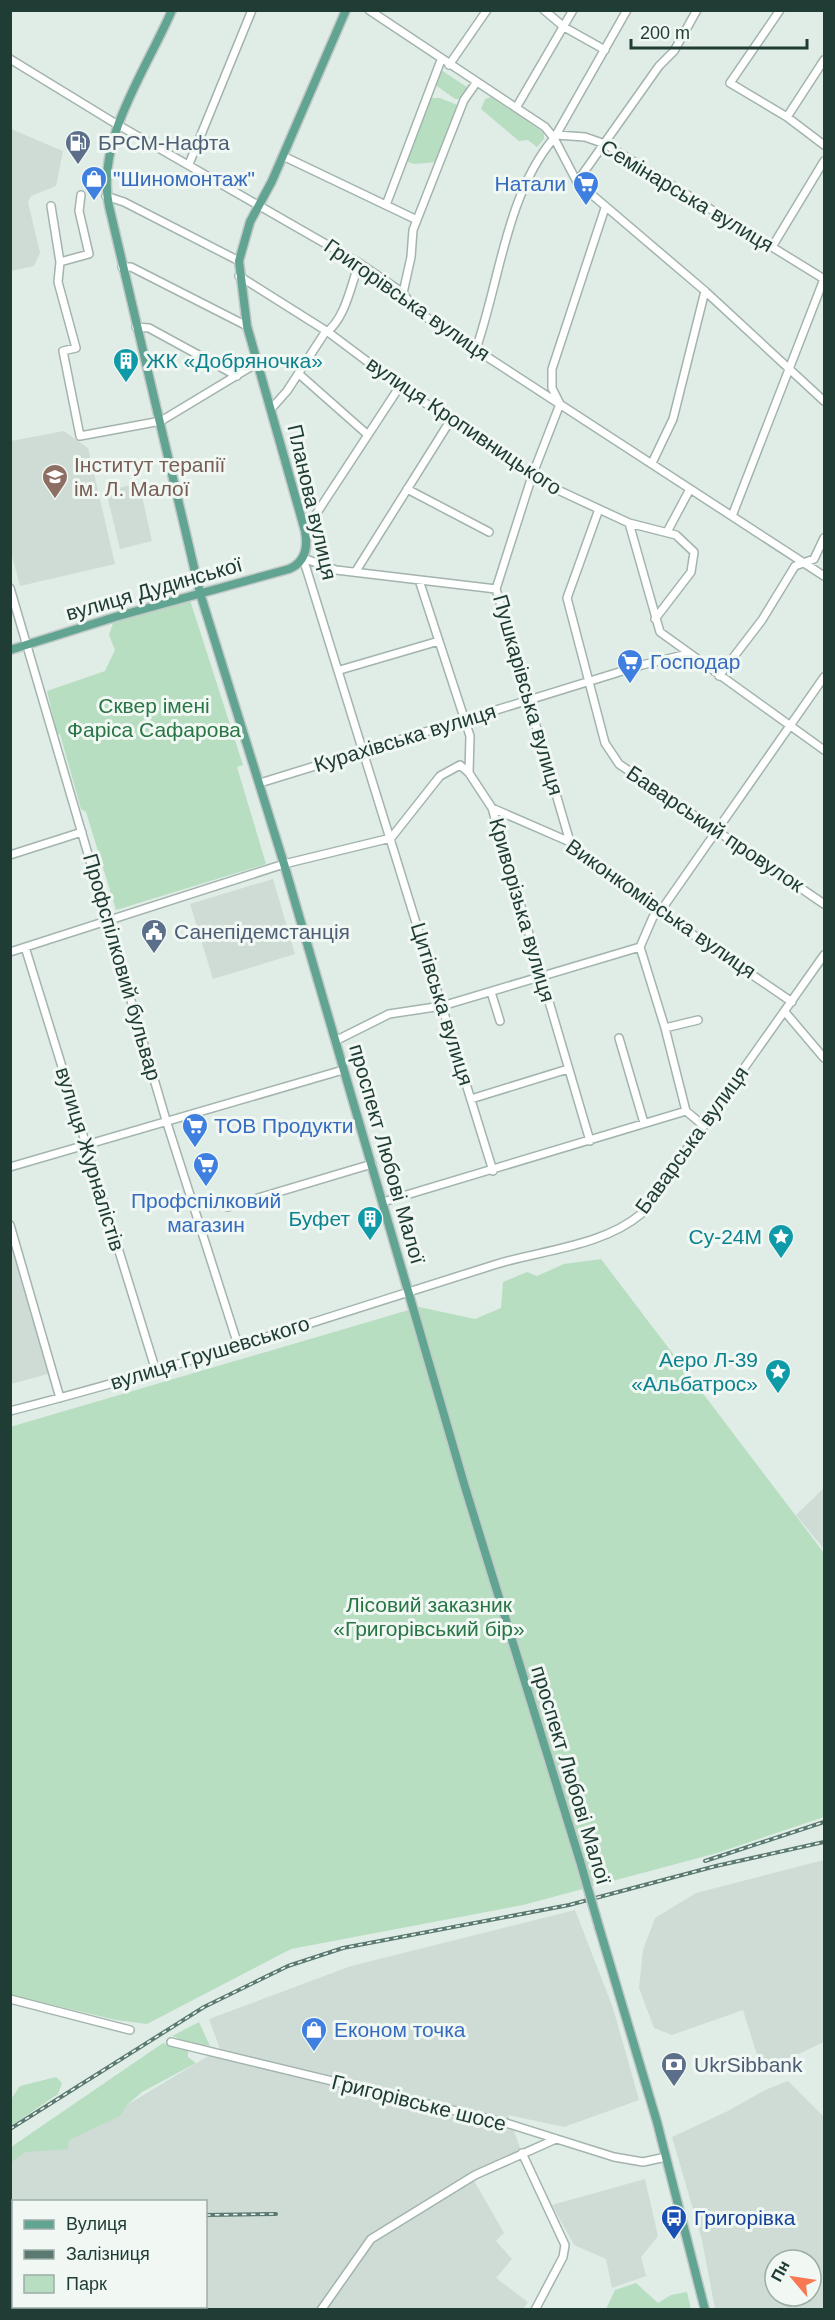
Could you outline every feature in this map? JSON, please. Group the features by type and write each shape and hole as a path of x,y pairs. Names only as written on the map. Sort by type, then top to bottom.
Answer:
{"main road":[{"name":"проспект Любові Малої","path":"172,10 118,124 106,166 106,196 122,267 162,421 200,593 260,783 524,1684 580,1862 666,2157 705,2310"},
{"name":"Планова вулиця","path":"303,558 307,548 305,531 257,363 239,276 239,261 246,232 283,156 346,10"},
{"name":"вулиця Дудинської","path":"10,650 289,569 297,566 303,558"}],"street":[{"path":"189,165 252,10"},
{"path":"449,65 487,10"},
{"path":"544,10 564,27 605,50"},
{"path":"516,108 573,10"},
{"path":"476,349 514,216 539,156 555,136 627,10"},
{"path":"577,182 659,66 674,51 697,10"},
{"path":"780,10 730,83 787,117 825,145"},
{"path":"371,11 441,60 545,127 555,136 577,182 705,291 825,401"},
{"name":"Григорівська вулиця","path":"10,58 118,124 359,263 403,293 415,310 803,564 825,576"},
{"path":"386,205 441,60"},
{"path":"787,117 825,60"},
{"path":"403,293 411,257 412,230 464,100 476,83"},
{"name":"Семінарська вулиця","path":"555,136 585,137 605,144 825,279"},
{"path":"283,156 417,220"},
{"path":"772,247 825,160"},
{"path":"60,262 89,254 79,211 81,195"},
{"path":"106,196 124,202 239,261"},
{"path":"51,206 60,262 58,282 76,348 63,351 80,436 162,421 257,363"},
{"path":"560,404 552,388 552,369 605,208"},
{"path":"271,409 332,329 346,301 359,263"},
{"path":"122,267 131,267 248,326"},
{"name":"вулиця Кропивницького","path":"239,276 328,332 400,386 532,476 629,523 652,531 667,532"},
{"path":"732,516 825,279"},
{"path":"652,463 673,419 705,291"},
{"path":"136,327 148,328 237,376"},
{"path":"299,374 368,435"},
{"path":"305,531 400,386"},
{"name":"Пушкарівська вулиця","path":"560,404 532,476 496,589 570,842"},
{"path":"356,571 450,421"},
{"path":"407,489 489,532"},
{"path":"655,619 691,572 694,552 690,546 667,532 690,489"},
{"name":"Баварський провулок","path":"599,509 567,598 605,743 612,756 716,831 825,904"},
{"path":"629,523 660,632 825,750"},
{"path":"719,676 762,620 795,566 813,559 825,538"},
{"path":"303,558 336,570 496,589"},
{"name":"Планова вулиця","path":"303,558 391,838"},
{"path":"419,580 470,736 470,773"},
{"name":"Профспілковий бульвар","path":"10,588 29,645 166,1120 238,1345"},
{"path":"340,670 439,641"},
{"name":"Курахівська вулиця","path":"260,783 666,658 688,654"},
{"path":"704,1126 686,1111 665,1028 640,947 648,926 825,677"},
{"path":"10,952 284,864 391,838 440,776 459,765 470,773"},
{"name":"Криворізька вулиця","path":"470,773 492,808 590,1141"},
{"name":"Виконкомівська вулиця","path":"492,808 570,842 591,865 792,1002"},
{"path":"10,855 82,832"},
{"name":"Цитівська вулиця","path":"391,838 493,1171"},
{"name":"вулиця Журналістів","path":"25,947 156,1371"},
{"path":"335,1041 389,1014 442,1006 640,947"},
{"name":"Баварська вулиця","path":"409,1292 618,1230 641,1214 825,955"},
{"path":"491,992 500,1021"},
{"path":"785,1012 825,1058"},
{"path":"665,1028 698,1020"},
{"path":"619,1038 644,1124"},
{"path":"471,1100 568,1069"},
{"path":"10,1167 343,1070"},
{"path":"383,1202 493,1171 686,1111"},
{"path":"194,1204 210,1200 228,1208 372,1164"},
{"path":"10,1225 60,1398"},
{"name":"вулиця Грушевського","path":"10,1411 156,1371 409,1292"},
{"path":"10,1999 130,2030"},
{"name":"Григорівське шосе","path":"171,2042 506,2123 614,2157 643,2162 666,2157"},
{"path":"321,2310 371,2238 475,2175 556,2139"},
{"path":"522,2153 565,2245 563,2257 535,2310"}],"shaded area":[{"path":"11,129 63,151 56,186 31,196 28,202 40,253 34,266 11,271"},
{"name":"Інститут терапії ім. Л. Малої","path":"64,431 88,448 115,564 20,586 11,552 11,441"},
{"path":"139,483 152,541 120,549 106,491"},
{"path":"273,879 295,954 213,979 190,904"},
{"path":"11,1241 48,1374 10,1384"},
{"path":"824,1488 824,1549 796,1515"},
{"path":"824,1860 824,2042 762,2071 743,2010 672,2035 654,2028 639,1988 643,1950 655,1918 696,1893"},
{"path":"575,1910 613,2008 639,2100 564,2127 508,2115 522,2153 472,2177 504,2233 496,2241 512,2259 496,2278 528,2302 523,2309 11,2309 10,2163 26,2152 117,2117 127,2105 220,2049 209,2019 351,1966"},
{"path":"788,2081 824,2117 824,2309 715,2309 702,2240 672,2137 728,2111 765,2090"},
{"path":"645,2179 658,2236 641,2257 646,2276 612,2288 606,2259 574,2245 552,2205"}],"green space":[{"path":"441,70 467,87 463,99 455,99 437,86 436,78"},
{"path":"491,97 544,133 544,139 537,147 528,140 519,141 481,109 485,99"},
{"path":"430,98 440,98 460,106 437,162 414,164 405,161"},
{"name":"Сквер імені Фаріса Сафарова","path":"189,597 243,765 237,767 266,864 116,910 86,812 81,809 60,734 57,734 47,691 105,671 115,650 109,635 115,617"},
{"name":"Лісовий заказник «Григорівський бір»","path":"601,1259 824,1553 824,1817 717,1853 523,1905 291,1949 147,2024 116,2020 11,1995 10,1427 419,1307 475,1319 501,1308 503,1282 527,1272 537,1276 564,1264"},
{"path":"199,2022 210,2046 190,2043 172,2036"},
{"path":"163,2043 188,2051 188,2057 196,2063 142,2092 127,2105 120,2116 69,2140 68,2149 26,2152 11,2163 11,2147"},
{"path":"56,2077 62,2083 58,2094 11,2126 11,2099 20,2086"},
{"path":"636,2283 658,2303 671,2295 687,2292 691,2309 606,2309 615,2290"}],"railway":[{"path":"705,1861 824,1822"},
{"path":"10,2129 204,2007 288,1966 343,1948 569,1905 716,1866 824,1842"},
{"path":"207,2215 276,2214"}],"place":[{"name":"БРСМ-Нафта","path":"78,166"},
{"name":"\"Шиномонтаж\"","path":"94,202"},
{"name":"Натали","path":"586,207"},
{"name":"ЖК «Добряночка»","path":"126,384"},
{"name":"Інститут терапії ім. Л. Малої","path":"55,500"},
{"name":"Господар","path":"630,685"},
{"name":"Санепідемстанція","path":"154,955"},
{"name":"ТОВ Продукти","path":"195,1149"},
{"name":"Профспілковий магазин","path":"206,1188"},
{"name":"Буфет","path":"370,1242"},
{"name":"Су-24М","path":"781,1260"},
{"name":"Аеро Л-39 «Альбатрос»","path":"778,1395"},
{"name":"Економ точка","path":"314,2053"},
{"name":"UkrSibbank","path":"674,2088"},
{"name":"Григорівка","path":"674,2241"}]}
